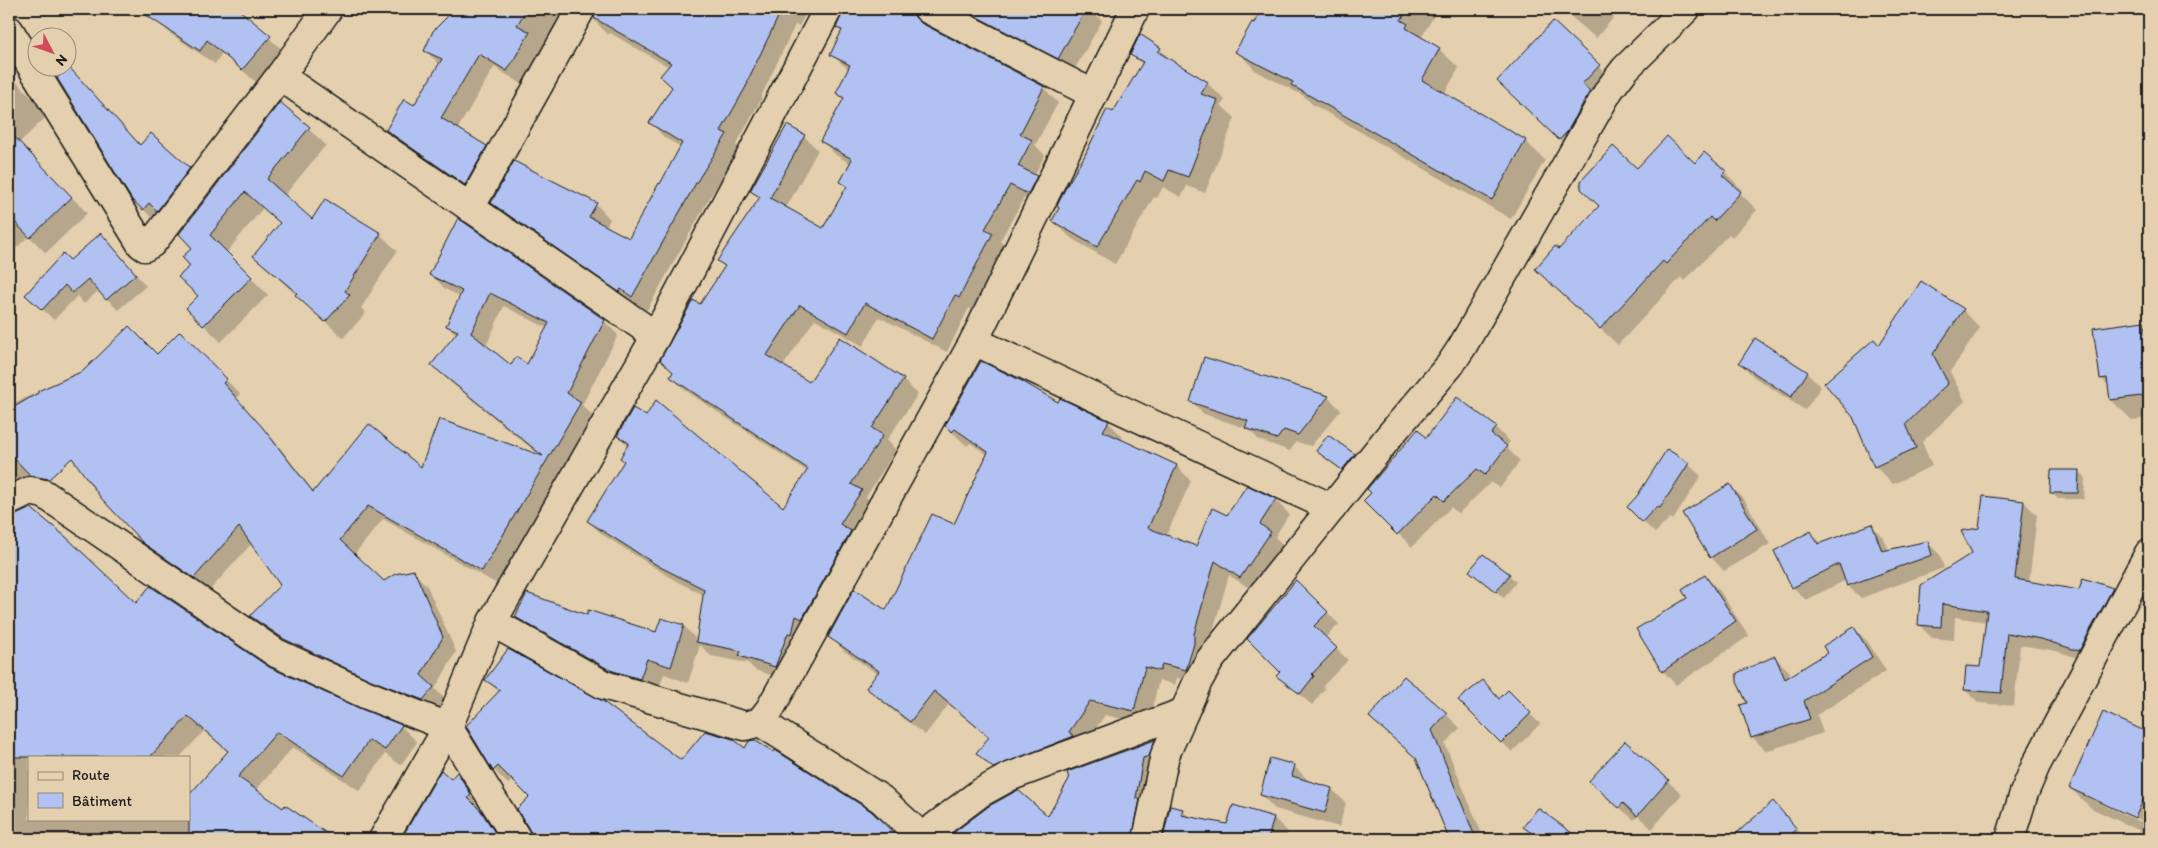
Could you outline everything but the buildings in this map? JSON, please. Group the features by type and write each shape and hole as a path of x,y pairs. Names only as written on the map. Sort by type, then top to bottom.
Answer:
{"street":[{"path":"9,30 141,244 145,246 152,243 280,76 328,9"},
{"path":"470,208 581,9"},
{"path":"383,839 448,727 492,622 656,336 828,9"},
{"path":"928,9 1093,94"},
{"path":"492,622 604,685 745,726 760,722 770,709 974,342 1135,9"},
{"path":"1147,839 1165,755 1198,680 1210,660 1450,365 1609,90 1625,68 1686,9"},
{"path":"280,76 656,336"},
{"path":"974,342 1332,508"},
{"path":"9,501 30,491 44,494 276,653 365,694 448,727 516,839"},
{"path":"2010,839 2024,793 2036,765 2149,553"},
{"path":"760,722 881,799 921,838 980,793 1009,777 1184,712"}]}
